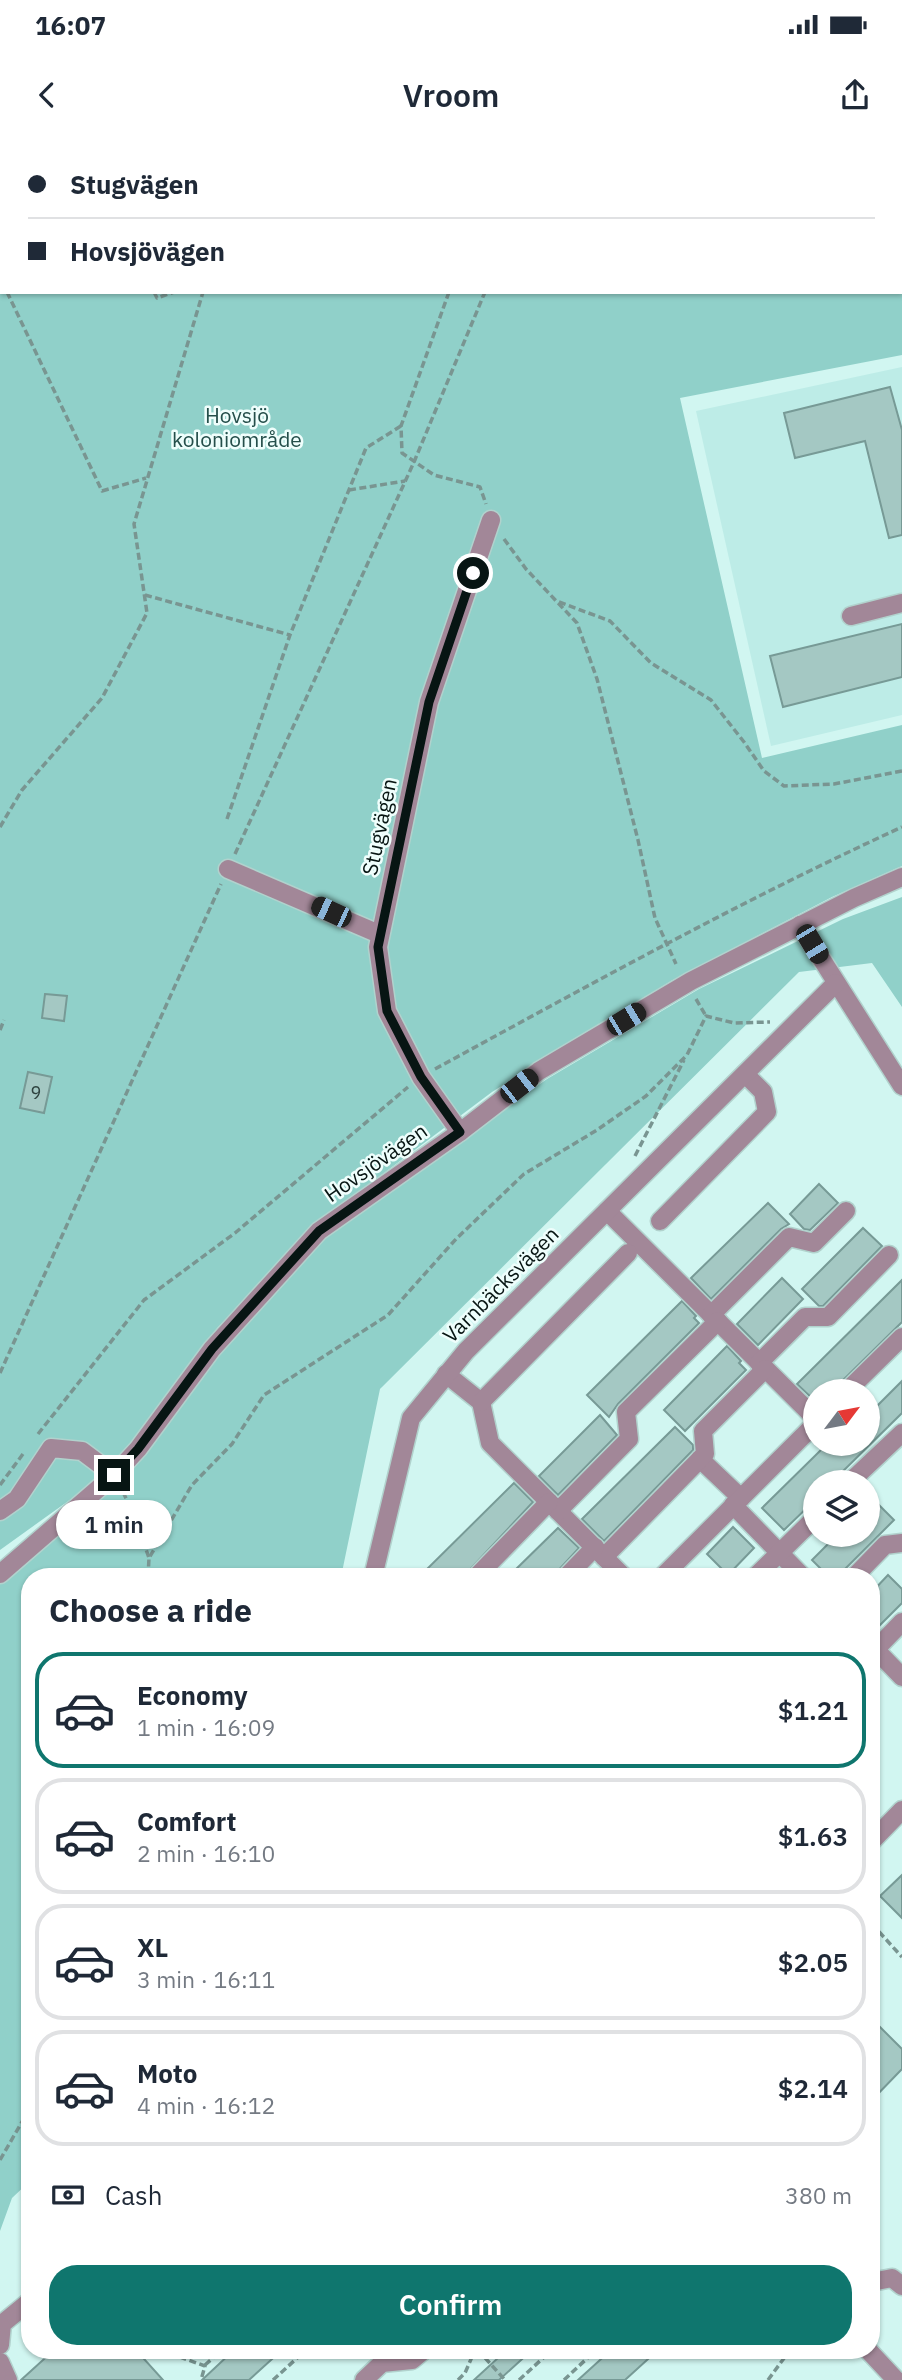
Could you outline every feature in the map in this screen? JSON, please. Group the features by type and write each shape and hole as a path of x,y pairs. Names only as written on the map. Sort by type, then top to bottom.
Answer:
{"street":[{"name":"Stugvägen","path":"460,1132 421,1077 387,1011 378,947 429,702 491,520"},
{"path":"850,616 902,603"},
{"path":"228,869 379,934"},
{"name":"Hovsjövägen","path":"0,1574 114,1475 138,1449 212,1349 319,1231 460,1132 539,1071 691,981 854,898 902,877"},
{"path":"800,925 902,1086"},
{"name":"Varnbäcksvägen","path":"375,1568 411,1418 466,1351 836,983"},
{"path":"660,1221 767,1112 762,1092 745,1074"},
{"path":"607,1211 803,1408"},
{"path":"486,1568 629,1439 626,1412 789,1237 814,1243 846,1211"},
{"path":"481,1402 628,1253"},
{"path":"578,1568 599,1552 705,1454 703,1431 805,1317 828,1317 889,1255"},
{"path":"859,1379 902,1337"},
{"path":"446,1374 481,1402 490,1443 615,1568"},
{"path":"863,1470 902,1433"},
{"path":"671,1568 803,1434"},
{"path":"0,1511 17,1499 51,1448 82,1451 114,1475"},
{"path":"700,1459 794,1568"},
{"path":"764,1568 803,1529"},
{"path":"863,1568 885,1545 902,1543"},
{"path":"880,1642 902,1622"},
{"path":"880,1655 902,1677"},
{"path":"880,1833 902,1810"},
{"path":"880,2280 892,2278 902,2286"},
{"path":"0,2345 2,2324 21,2308"},
{"path":"364,2380 381,2359"},
{"path":"876,2359 896,2380"},
{"path":"0,2362 8,2380"}],"path":[{"path":"8,294 102,491 146,478"},
{"path":"0,827 22,790 102,698 147,613 134,524 202,294"},
{"path":"448,294 401,426 402,453 434,474 480,487 491,520 526,569 577,623 597,679 655,918 676,964"},
{"path":"0,1373 414,462 484,294"},
{"path":"227,819 290,635 366,448 401,426"},
{"path":"349,490 405,481"},
{"path":"145,595 290,635"},
{"path":"558,601 610,621 651,663 711,700 764,771 784,786 834,784 902,771"},
{"path":"31,1443 144,1300 235,1233 421,1077 666,945 844,853 902,827"},
{"path":"696,999 706,1016 734,1023 763,1021 792,1027"},
{"path":"631,1163 706,1016"},
{"path":"0,1030 4,1020"},
{"path":"149,1558 192,1485 232,1444 264,1395 388,1315 456,1239 524,1174 646,1096 687,1055"},
{"path":"0,1485 23,1453"},
{"path":"114,1475 134,1515 149,1558 148,1568"},
{"path":"880,1933 902,1958"},
{"path":"0,2160 21,2124"},
{"path":"185,2359 205,2366"},
{"path":"201,2380 205,2366 212,2359"},
{"path":"273,2380 296,2359"},
{"path":"458,2380 465,2374 472,2359"},
{"path":"485,2359 505,2380"},
{"path":"519,2380 542,2359"},
{"path":"564,2380 586,2359"},
{"path":"768,2380 783,2359"}],"shaded area":[{"path":"902,367 902,715 771,746 696,411"}],"green space":[{"name":"Hovsjö koloniområde","path":"0,294 902,294 902,355 680,398 762,758 902,725 902,866 832,897 671,981 492,1092 328,1215 218,1327 132,1448 110,1471 0,1550"},
{"path":"902,897 902,1007 872,963 799,972 380,1389 343,1568 21,1568 21,2190 12,2198 0,2231 0,1582 103,1489 216,1354 331,1228 547,1079 699,989 843,919"}],"building":[{"path":"890,387 902,430 902,535 889,538 865,441 795,458 784,413"},
{"path":"902,624 902,677 783,707 770,656"},
{"path":"45,994 67,996 64,1021 42,1018"},
{"path":"28,1072 52,1077 44,1113 20,1108"},
{"path":"819,1184 838,1203 810,1230 804,1229 790,1214"},
{"path":"768,1203 789,1224 711,1299 691,1278"},
{"path":"863,1228 882,1246 823,1306 819,1306 802,1289"},
{"path":"782,1278 803,1299 758,1345 737,1324"},
{"path":"902,1280 902,1322 844,1379 803,1379 803,1390 797,1384"},
{"path":"682,1301 699,1323 618,1404 609,1417 587,1395"},
{"path":"727,1346 746,1370 685,1431 664,1410"},
{"path":"902,1381 902,1413 880,1435 880,1403"},
{"path":"600,1415 617,1435 558,1495 539,1476"},
{"path":"675,1427 693,1445 693,1450 604,1541 582,1519"},
{"path":"815,1456 858,1456 844,1470 803,1470 803,1512 784,1530 762,1508"},
{"path":"514,1483 533,1502 471,1568 428,1568"},
{"path":"880,1506 894,1520 880,1534"},
{"path":"733,1527 754,1548 735,1568 721,1568 707,1554"},
{"path":"558,1528 579,1548 560,1568 517,1568"},
{"path":"825,1547 867,1547 846,1568 820,1568 812,1560"},
{"path":"888,1575 902,1589 902,1603 880,1625 880,1584"},
{"path":"902,1875 902,1918 880,1896"},
{"path":"880,2027 902,2049 902,2069 880,2092"},
{"path":"44,2359 144,2359 163,2380 21,2380"},
{"path":"224,2359 272,2359 249,2380 202,2380"},
{"path":"497,2359 522,2359 499,2380 474,2380"},
{"path":"601,2359 648,2359 625,2380 578,2380"}],"route":[{"path":"114,1475 138,1449 212,1349 319,1231 460,1132 421,1077 387,1011 378,947 429,702 473,573"}]}
